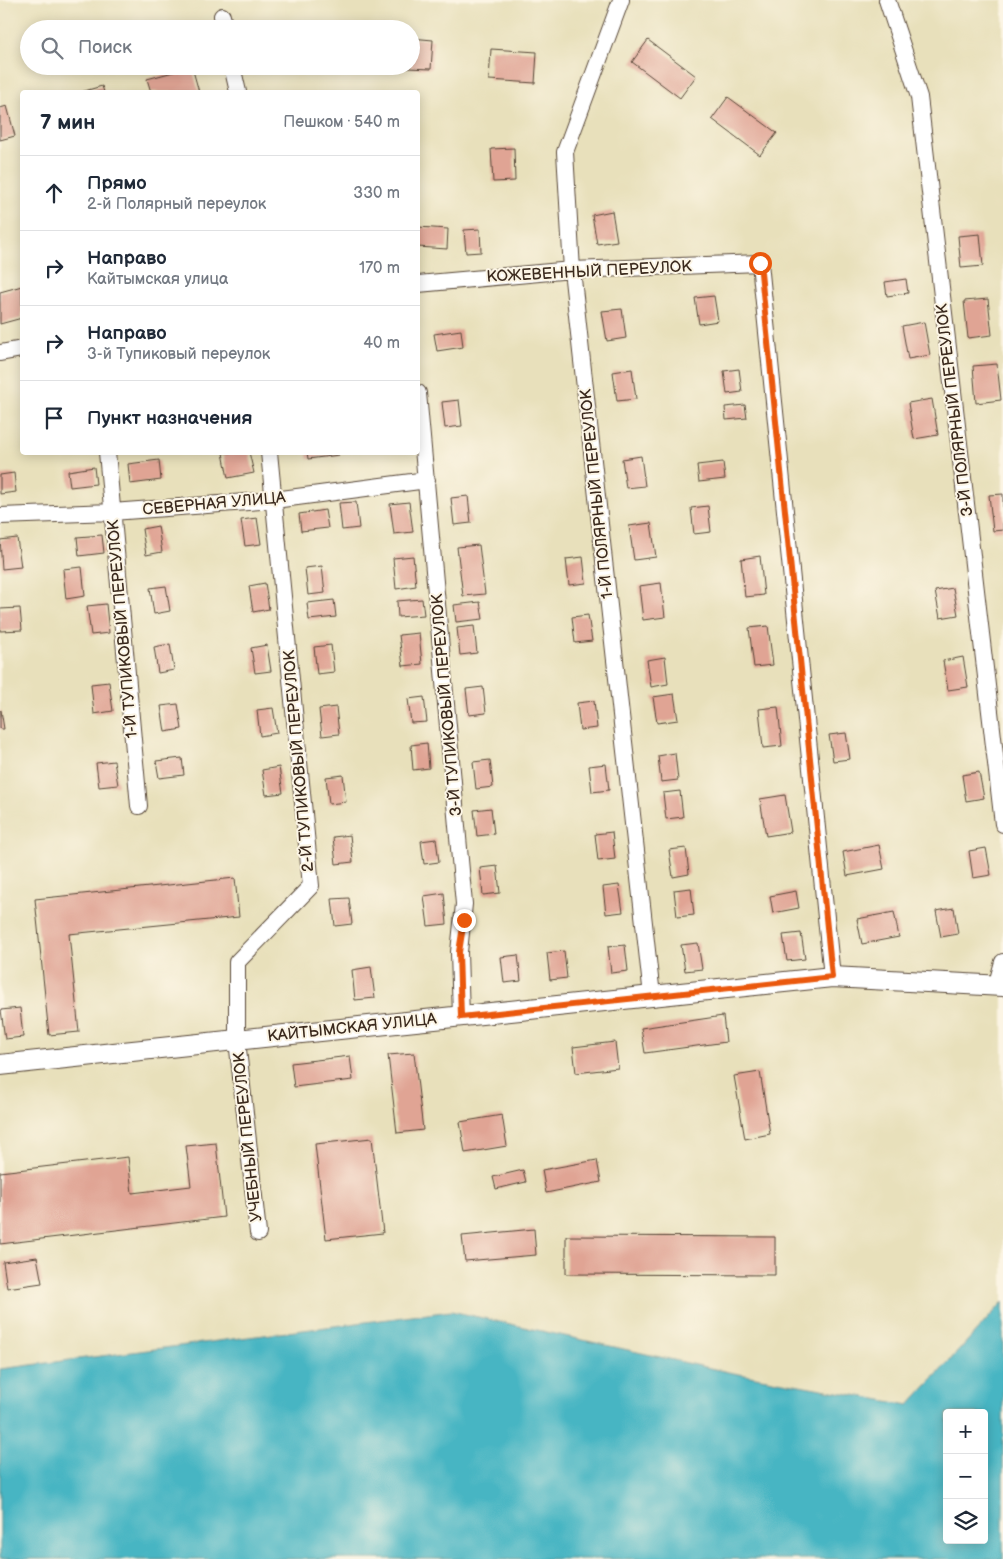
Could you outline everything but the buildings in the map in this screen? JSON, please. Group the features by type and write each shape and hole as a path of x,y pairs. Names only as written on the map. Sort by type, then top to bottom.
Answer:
{"street":[{"name":"1-Й ПОЛЯРНЫЙ ПЕРЕУЛОК","path":"620,0 565,152 572,270 652,996"},
{"name":"3-Й ПОЛЯРНЫЙ ПЕРЕУЛОК","path":"887,0 919,97 1003,824"},
{"path":"234,75 238,90"},
{"name":"КОЖЕВЕННЫЙ ПЕРЕУЛОК","path":"420,284 572,270 760,263 832,977"},
{"path":"0,353 20,349"},
{"name":"3-Й ТУПИКОВЫЙ ПЕРЕУЛОК","path":"420,412 464,904 459,952 461,1017"},
{"name":"1-Й ТУПИКОВЫЙ ПЕРЕУЛОК","path":"107,455 139,806"},
{"name":"2-Й ТУПИКОВЫЙ ПЕРЕУЛОК","path":"237,1040 237,962 311,886 269,455"},
{"name":"СЕВЕРНАЯ УЛИЦА","path":"0,516 112,512 274,500 427,480"},
{"path":"999,987 1003,962"},
{"name":"КАЙТЫМСКАЯ УЛИЦА","path":"0,1065 832,977 999,987"},
{"name":"УЧЕБНЫЙ ПЕРЕУЛОК","path":"237,1040 258,1233"}],"water":[{"path":"1003,1302 1003,1559 0,1559 0,1369 451,1311 728,1372 909,1405"}],"route":[{"path":"464,920 459,952 461,1017 832,977 760,263"}]}
